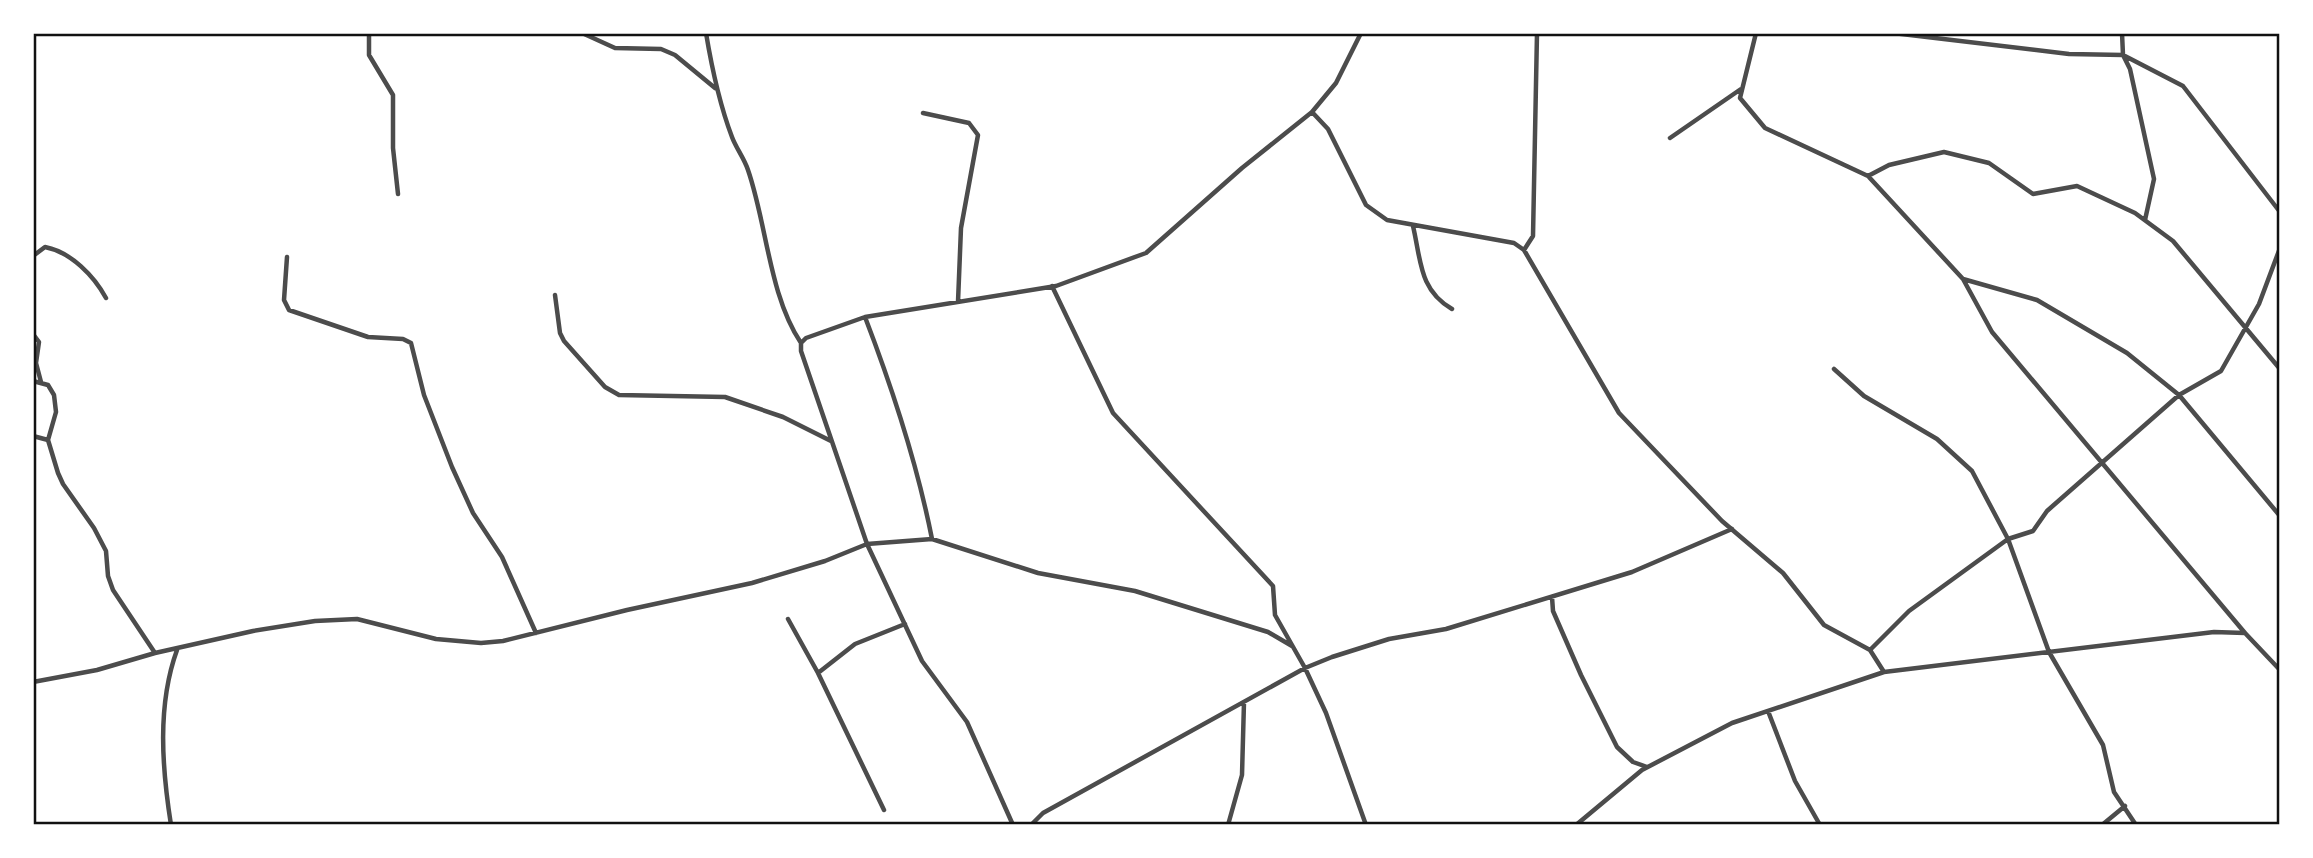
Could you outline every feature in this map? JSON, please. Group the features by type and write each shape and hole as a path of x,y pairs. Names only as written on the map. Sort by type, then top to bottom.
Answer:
{"street":[{"path":"369,33 369,55 393,94 393,148 398,194"},
{"path":"582,33 615,48 661,49 692,67 716,89"},
{"path":"706,33 716,89 733,140 748,170 766,233 775,278 787,316 801,343 801,351 867,544 922,661 967,722 1013,825"},
{"path":"801,343 806,338 865,317 1052,286 1146,253 1242,168 1312,113 1336,83 1361,33"},
{"path":"1524,250 1533,236 1537,33"},
{"path":"1756,33 1740,98 1765,128 1868,176 1963,279 1992,332 2245,633 2280,670"},
{"path":"1893,33 2069,54 2123,55 2183,86 2280,212"},
{"path":"2122,33 2123,55 2130,69 2154,179 2145,220"},
{"path":"1670,138 1742,88"},
{"path":"923,113 969,123 978,135 961,228 958,302"},
{"path":"1312,113 1328,129 1366,205 1387,220 1514,243 1524,250 1619,413 1722,521 1783,573 1824,625 1870,650 1884,672"},
{"path":"1868,176 1889,165 1944,152 1989,163 2034,194 2077,186 2135,212 2173,242 2280,369"},
{"path":"1413,226 1427,286 1439,302 1452,309"},
{"path":"33,256 45,247 53,249 89,273 106,298"},
{"path":"1870,650 1909,611 2008,539 2033,531 2047,511 2179,395 2221,371 2259,304 2280,248"},
{"path":"287,257 284,300 289,310 368,337 403,339 411,344 424,395 452,467 472,513 502,556 536,634"},
{"path":"1963,279 2037,300 2127,354 2179,395 2280,516"},
{"path":"1052,286 1114,413 1273,586 1275,615 1305,668 1326,713 1366,825"},
{"path":"555,295 560,333 564,341 605,387 619,395 725,397 783,417 832,441"},
{"path":"865,317 887,373 920,481 932,539"},
{"path":"33,334 39,342 36,363 41,382"},
{"path":"1835,369 1864,396 1937,439 1972,471 2008,539 2049,652 2102,746 2114,792 2136,825"},
{"path":"33,381 41,382 52,390 55,400 54,425 48,440 63,484 94,528 106,551 108,576 113,590 155,653"},
{"path":"33,436 48,440"},
{"path":"1031,825 1043,813 1305,668 1390,639 1446,629 1632,572 1732,529"},
{"path":"33,682 97,670 155,653 296,623 357,619 436,639 457,642 503,641 594,617 752,583 825,561 867,544 932,539 1038,573 1135,591 1268,632 1292,646"},
{"path":"1552,597 1553,611 1617,747 1633,762 1648,767"},
{"path":"788,620 818,673 884,810"},
{"path":"818,673 855,645 905,624"},
{"path":"1576,825 1648,767 1732,723 1884,672 2214,632 2245,633"},
{"path":"171,825 163,761 165,704 177,649"},
{"path":"1227,825 1242,775 1244,702"},
{"path":"1768,711 1795,781 1820,825"},
{"path":"2102,825 2124,806"},
{"path":"1583,818 1588,825"}]}
